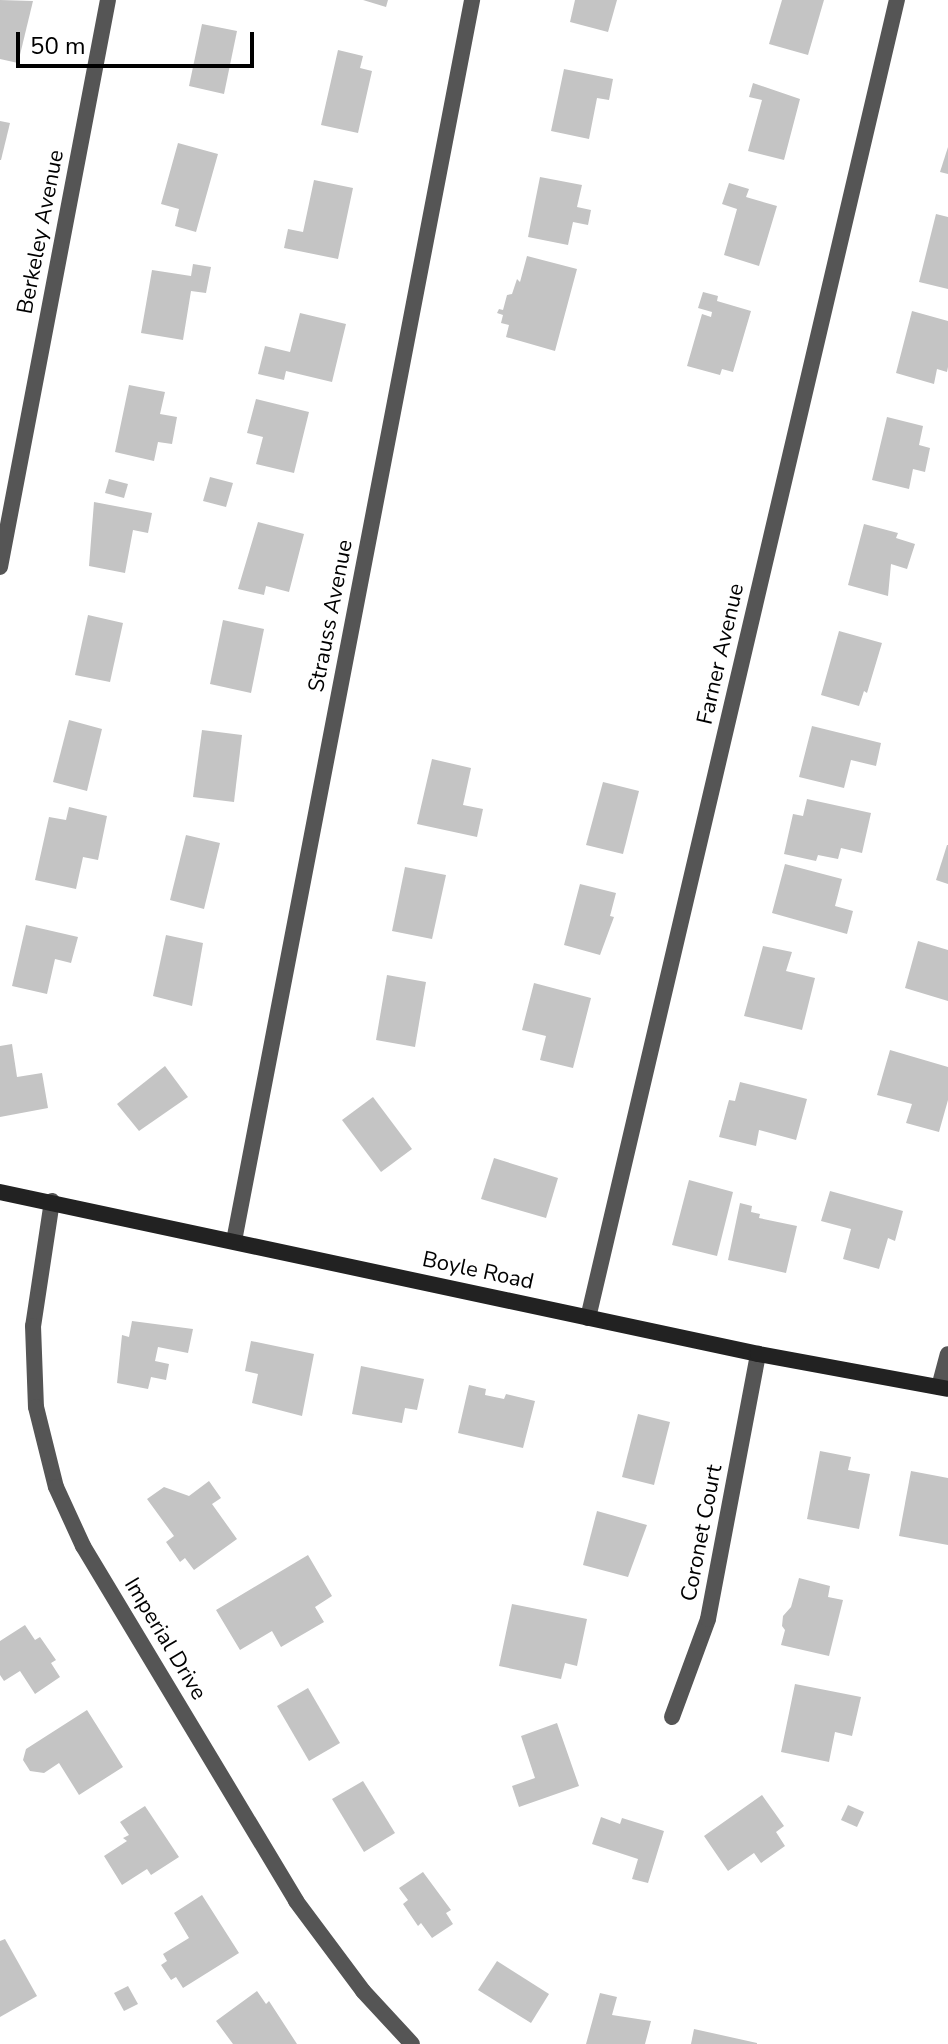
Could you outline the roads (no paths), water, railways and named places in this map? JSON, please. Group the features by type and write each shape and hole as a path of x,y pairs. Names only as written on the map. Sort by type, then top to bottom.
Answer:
{"street":[{"name":"Berkeley Avenue","path":"0,567 108,0"},
{"name":"Strauss Avenue","path":"234,1241 472,0"},
{"name":"Farner Avenue","path":"588,1318 897,0"},
{"name":"Boyle Road","path":"0,1192 758,1354 944,1388"},
{"name":"Imperial Drive","path":"52,1201 33,1326 36,1407 56,1487 83,1546 296,1901 363,1991 412,2044"},
{"name":"Coronet Court","path":"672,1717 708,1619 758,1354"},
{"path":"944,1388 948,1354"}]}
